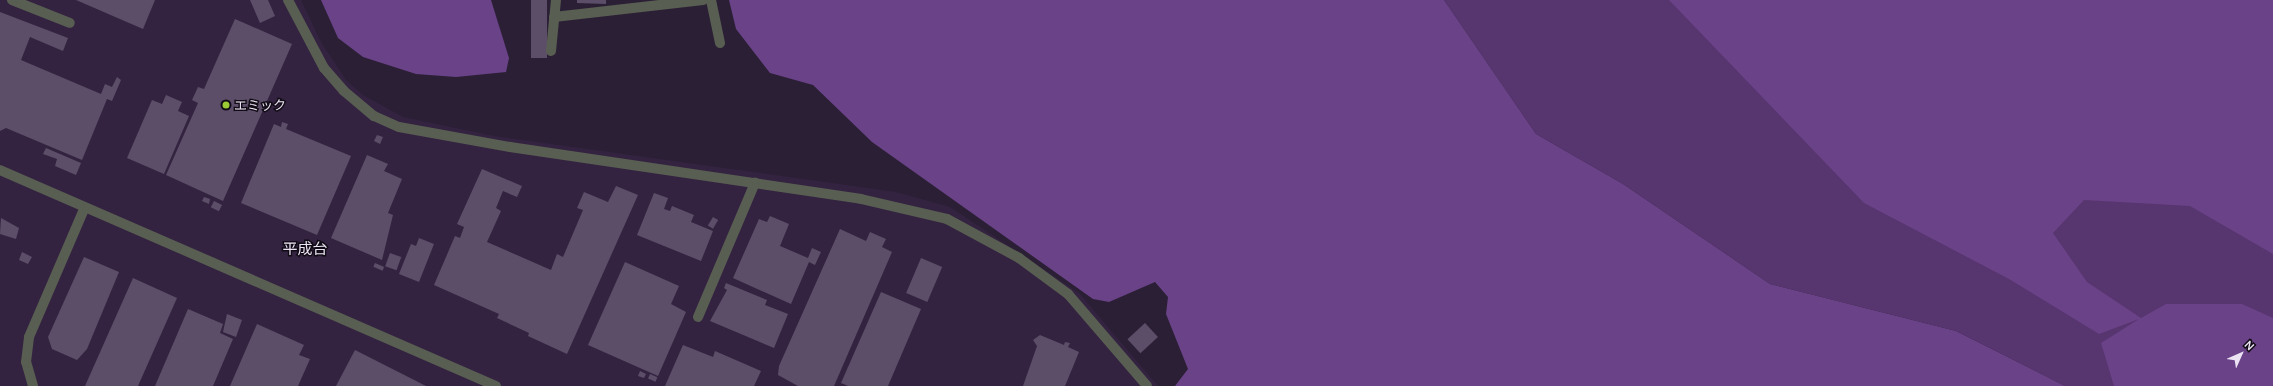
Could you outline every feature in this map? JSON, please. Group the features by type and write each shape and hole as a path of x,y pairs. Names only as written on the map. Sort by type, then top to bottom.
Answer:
{"street":[{"path":"12,0 70,23"},
{"path":"288,0 324,68 344,91 374,116 399,127 510,147 861,199 948,219 1019,258 1068,294 1147,386"},
{"path":"551,51 556,0"},
{"path":"554,17 703,0"},
{"path":"711,0 720,43"},
{"path":"0,170 84,209 496,386"},
{"path":"698,317 755,183"},
{"path":"33,386 26,362 29,337 84,209"}],"shaded area":[{"path":"0,0 301,0 321,42 346,80 363,95 403,117 494,136 896,192 950,207 1079,293 1158,386 0,386"},
{"path":"321,0 491,0 509,58 506,72 456,77 416,74 363,57 338,38"},
{"path":"729,0 1444,0 1536,134 1623,184 1770,284 1956,331 2065,386 1175,386 1188,369 1166,314 1168,297 1155,282 1109,302 1093,299 872,142 813,85 770,73 736,29"},
{"path":"1444,0 2273,0 2273,386 2065,386 1956,331 1770,284 1623,184 1536,134"},
{"path":"1669,0 2273,0 2273,254 2190,206 2084,200 2053,233 2087,282 2141,318 2166,304 2242,304 2273,318 2273,386 2114,386 2101,343 2139,319 2099,334 2009,279 1864,203"}],"building":[{"path":"76,0 155,0 143,29"},
{"path":"250,0 268,0 275,16 260,23"},
{"path":"531,0 547,0 547,58 531,58"},
{"path":"577,0 606,0 606,4 577,3"},
{"path":"0,12 68,38 63,51 30,37 21,60 101,94 105,84 112,87 117,77 121,80 112,101 107,99 82,160 6,128 0,131"},
{"path":"235,19 292,44 223,201 166,175 198,103 192,100 198,87 204,89"},
{"path":"166,95 182,102 178,111 189,116 164,174 127,158 152,100 162,104"},
{"path":"282,122 288,124 286,129 351,156 317,235 241,203 274,124 281,127"},
{"path":"377,135 383,137 380,144 374,141"},
{"path":"46,148 81,163 76,175 55,166 57,159 43,154"},
{"path":"367,155 388,164 384,171 402,179 388,213 393,215 382,260 331,238"},
{"path":"482,169 522,186 517,197 503,191 496,208 501,211 487,242 551,270 557,254 563,257 583,210 577,208 584,192 608,202 616,186 638,195 567,354 528,336 529,333 497,318 499,314 434,285 455,236 460,238 464,227 457,224"},
{"path":"654,193 668,198 664,209 670,211 672,206 694,215 691,222 713,231 701,261 637,235"},
{"path":"204,197 210,199 209,204 202,201"},
{"path":"214,201 222,205 219,211 211,207"},
{"path":"770,216 789,224 780,246 808,258 812,248 821,252 815,265 809,262 791,304 733,278 759,219 767,222"},
{"path":"713,217 718,220 713,229 708,226"},
{"path":"1,218 19,228 16,239 0,234"},
{"path":"840,229 866,241 870,232 886,239 882,247 892,252 834,386 798,386 778,375 779,366"},
{"path":"419,238 434,244 419,282 399,274 411,244 416,246"},
{"path":"22,252 32,257 28,264 19,260"},
{"path":"390,253 401,257 396,270 385,266"},
{"path":"84,257 119,272 87,349 77,360 52,349 48,337"},
{"path":"921,258 942,267 927,302 906,293"},
{"path":"625,262 679,286 671,304 686,312 658,376 588,345"},
{"path":"375,263 384,267 383,271 373,267"},
{"path":"133,278 177,298 138,386 85,386"},
{"path":"726,283 767,300 765,305 788,314 774,348 710,321 727,290 724,288"},
{"path":"881,292 921,309 888,386 848,386 841,383"},
{"path":"188,309 223,324 220,333 233,339 213,386 155,386"},
{"path":"227,314 242,320 236,337 223,332"},
{"path":"1145,323 1158,337 1140,353 1127,339"},
{"path":"257,324 304,345 299,355 310,359 298,386 230,386"},
{"path":"1040,335 1064,345 1065,342 1070,343 1068,347 1079,352 1065,386 1023,386 1037,346 1033,340"},
{"path":"683,345 713,357 715,351 761,371 754,386 665,386"},
{"path":"355,350 426,386 336,386"},
{"path":"640,371 646,374 644,378 638,376"},
{"path":"650,374 657,377 655,382 648,379"}],"place":[{"name":"エミック","path":"226,105"}],"district":[{"name":"平成台","path":"305,249"}]}
